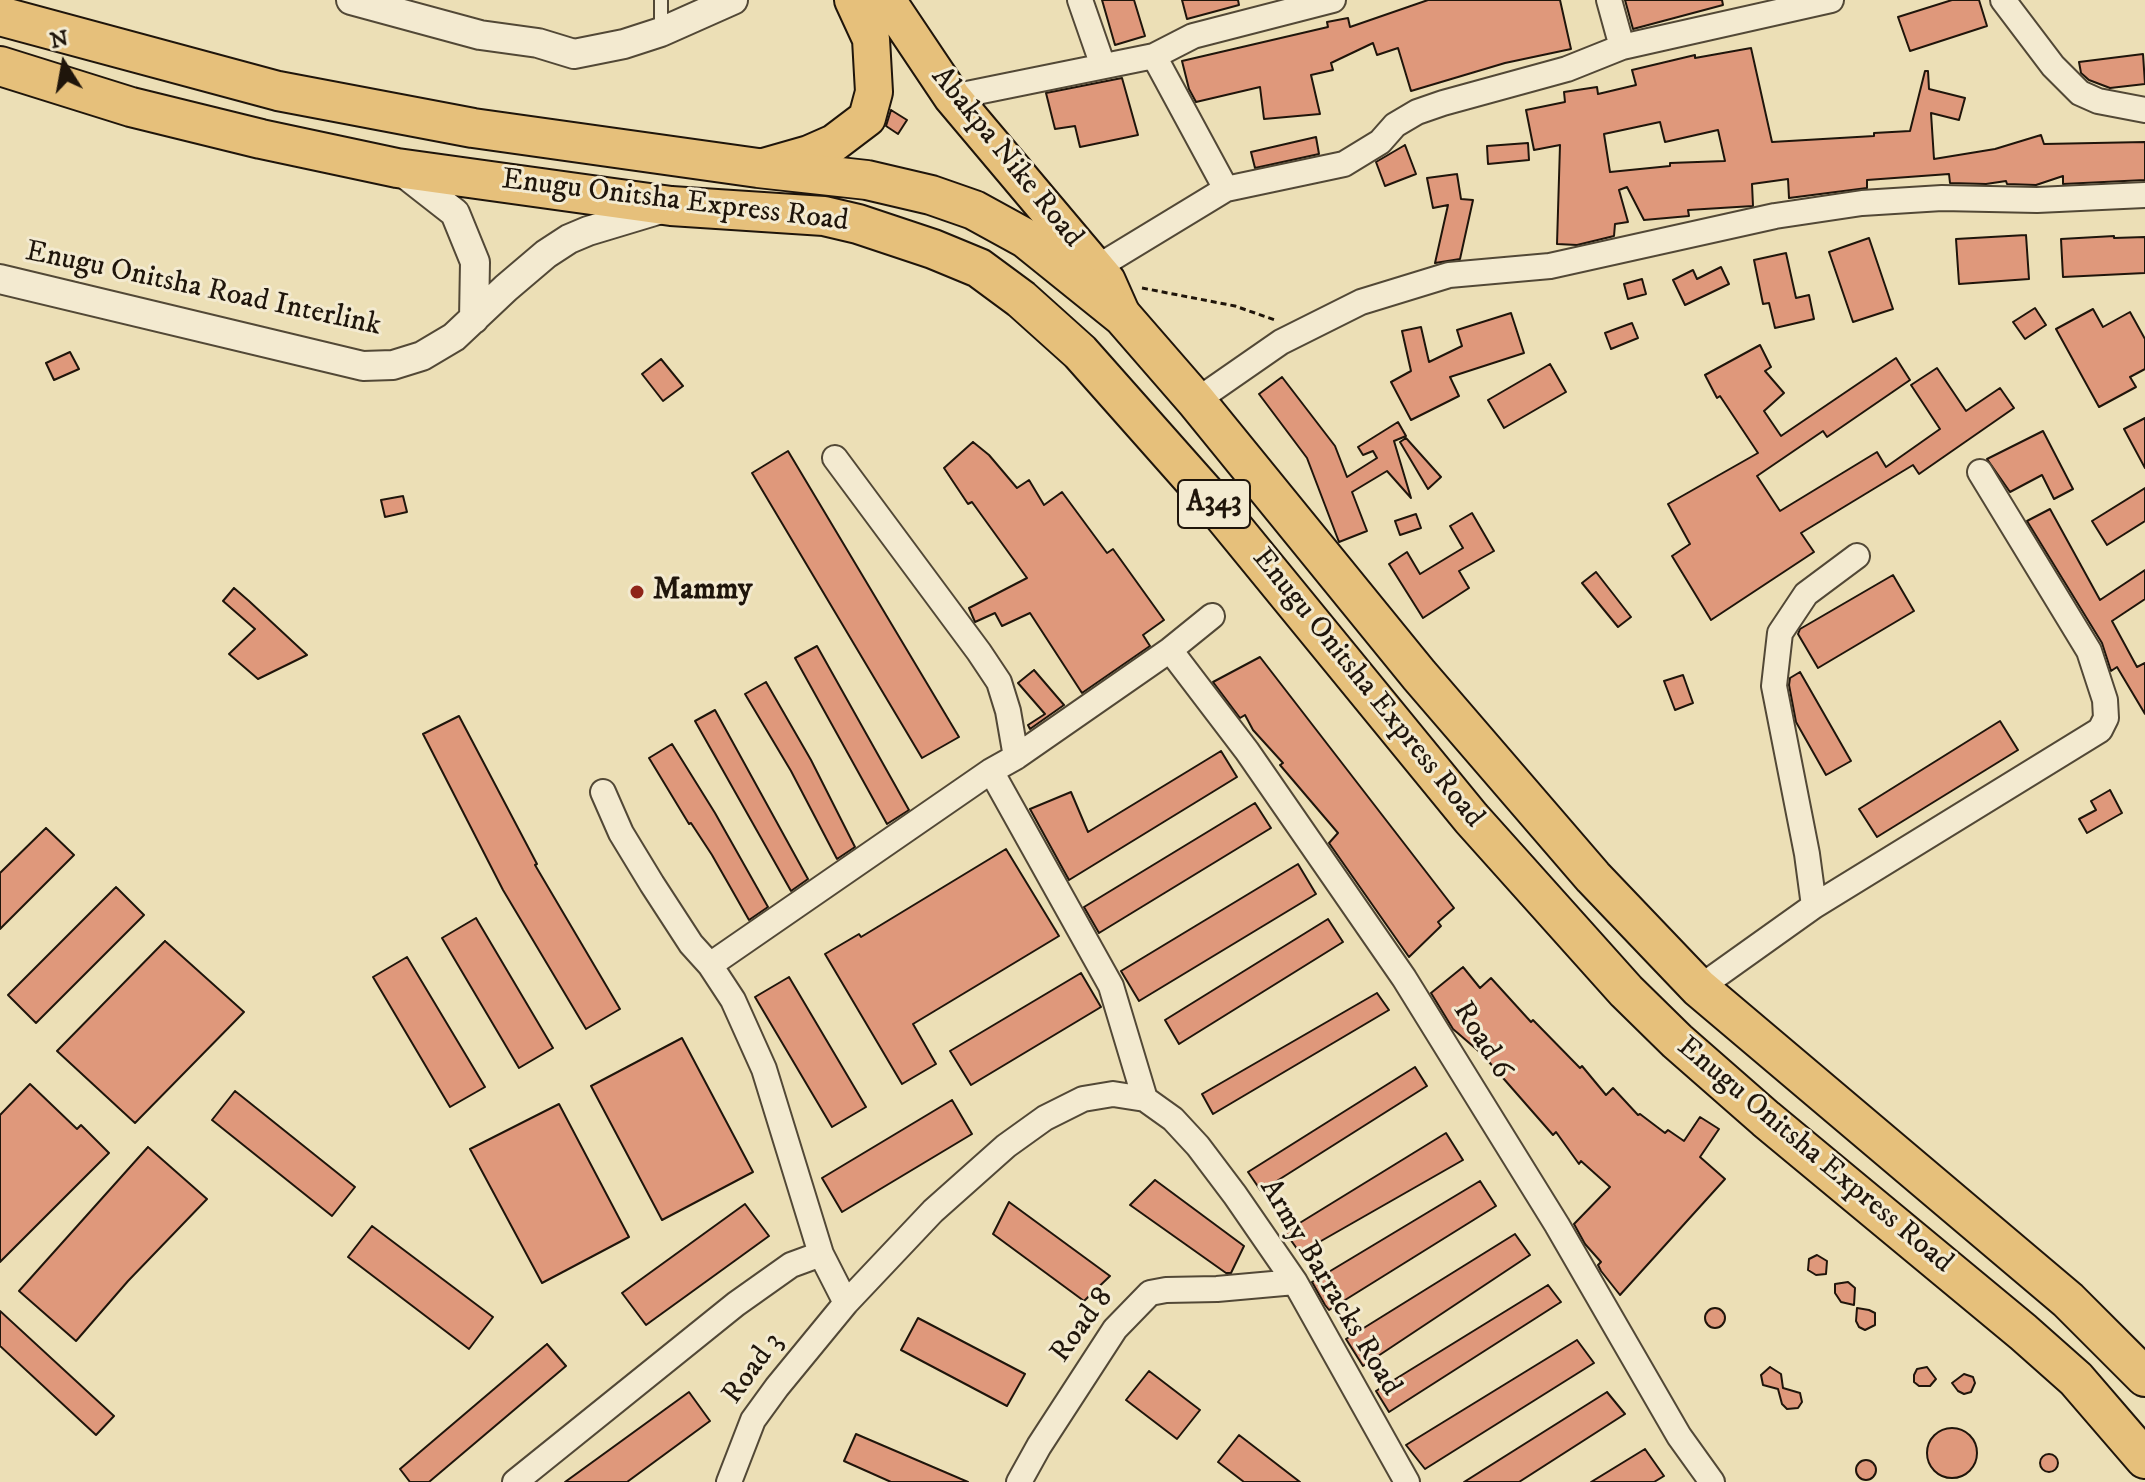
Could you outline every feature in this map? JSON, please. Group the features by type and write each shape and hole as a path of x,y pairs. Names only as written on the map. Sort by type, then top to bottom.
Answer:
{"highway":[{"name":"Enugu Onitsha Express Road","path":"0,16 278,91 473,128 867,180 931,195 974,210 1025,238 1123,317 1196,401 1419,675 1593,877 1699,988 2068,1300 2145,1377"},
{"name":"Enugu Onitsha Express Road","path":"0,66 131,107 397,168 671,206 824,216 933,249 979,268 1021,299 1080,352 1205,493 1471,818 1626,991 1677,1041 1766,1119 2076,1379 2145,1459"}],"main road":[{"path":"758,168 809,154 834,143 867,118 874,92 871,39 853,0"},
{"name":"Abakpa Nike Road","path":"887,0 952,97 1102,275 1123,317"}],"street":[{"path":"351,0 405,7 480,35 538,43 574,54 624,44 661,32 733,0"},
{"path":"1080,0 1103,66"},
{"path":"952,97 1154,56 1193,36 1299,5 1333,0"},
{"path":"1609,0 1622,47"},
{"path":"1102,275 1226,189 1344,164 1380,142 1395,125 1417,112 1567,69 1622,47 1831,0"},
{"path":"2003,0 2053,66 2080,93 2098,101 2145,110"},
{"path":"1154,56 1226,189"},
{"path":"397,168 455,213 475,262 474,319"},
{"path":"1196,401 1281,342 1361,302 1449,275 1550,266 1775,216 1862,203 1942,198 2037,200 2145,195"},
{"name":"Enugu Onitsha Road Interlink","path":"0,279 363,366 393,365 422,356 454,337 546,254 569,239 621,219 671,206"},
{"path":"835,458 999,682 1016,757"},
{"path":"1699,988 1814,906 2100,730 2106,718 2105,700 2089,651 1980,472"},
{"path":"1814,906 1807,854 1774,686 1780,633 1806,594 1857,556"},
{"path":"710,965 1170,650 1212,616"},
{"name":"Road 6","path":"1170,650 1247,751 1404,978 1557,1225 1679,1436 1712,1482"},
{"path":"603,792 621,833 652,884 733,1000 764,1069 821,1254 846,1303 923,1221 969,1178 1045,1118 1083,1099 1113,1094 1145,1099 1111,986 991,771"},
{"name":"Army Barracks Road","path":"1145,1099 1173,1119 1198,1146 1295,1282 1407,1482"},
{"path":"515,1482 736,1304 791,1265 821,1254"},
{"name":"Road 8","path":"1019,1482 1115,1329 1150,1293 1295,1282"},
{"name":"Road 3","path":"729,1482 753,1420 846,1303"}],"lane":[{"path":"661,0 661,32"}],"path":[{"path":"1102,275 1235,306 1305,330"}],"building":[{"path":"1102,0 1134,0 1145,36 1115,45"},
{"path":"1182,0 1238,0 1239,5 1187,19"},
{"path":"1428,0 1560,0 1571,49 1505,63 1411,91 1398,48 1377,55 1373,43 1331,63 1333,70 1311,75 1320,114 1264,119 1260,87 1196,102 1189,89 1182,61 1328,27 1327,22 1348,18 1350,27"},
{"path":"1625,0 1722,0 1723,5 1633,29"},
{"path":"1952,0 1979,0 1987,26 1910,51 1898,17"},
{"path":"1751,48 1772,142 1910,131 1925,71 1928,71 1929,89 1965,98 1959,120 1931,113 1934,159 1995,149 2041,135 2044,144 2145,142 2145,180 2063,184 2063,176 2036,185 2007,184 2006,181 1950,183 1949,174 1867,180 1867,188 1789,198 1788,179 1752,184 1753,206 1688,210 1689,216 1644,220 1627,187 1619,190 1628,222 1615,224 1614,236 1577,245 1557,244 1560,145 1534,150 1526,110 1565,102 1564,92 1597,87 1598,94 1636,85 1632,70 1695,55 1695,58","holes":["1660,122 1665,142 1718,130 1725,161 1670,163 1670,166 1610,172 1604,134"]},
{"path":"2143,54 2145,84 2110,88 2089,80 2081,73 2079,62"},
{"path":"1122,78 1138,135 1080,147 1075,126 1055,129 1046,93"},
{"path":"891,110 907,120 898,134 886,126"},
{"path":"1316,137 1319,154 1255,168 1251,152"},
{"path":"1528,143 1529,160 1488,164 1487,146"},
{"path":"1405,145 1416,174 1385,186 1376,162"},
{"path":"1457,174 1461,199 1473,200 1460,259 1435,263 1448,205 1433,208 1427,178"},
{"path":"2026,235 2029,279 1959,284 1956,239"},
{"path":"2145,237 2145,273 2063,277 2061,239"},
{"path":"1869,238 1893,309 1853,322 1829,252"},
{"path":"1786,253 1796,298 1809,295 1814,319 1775,328 1769,303 1763,304 1754,260"},
{"path":"1721,267 1729,284 1685,305 1673,280 1693,270 1697,279"},
{"path":"1642,279 1646,294 1628,299 1624,284"},
{"path":"2035,308 2046,325 2025,339 2013,322"},
{"path":"2093,309 2103,327 2130,312 2145,339 2145,369 2130,377 2136,387 2099,407 2056,329"},
{"path":"1511,313 1524,353 1450,377 1459,396 1411,420 1391,382 1411,371 1402,331 1421,327 1429,362 1462,346 1457,330"},
{"path":"1632,323 1638,338 1611,349 1605,333"},
{"path":"1760,345 1771,367 1765,371 1784,393 1764,411 1781,436 1896,358 1910,380 1827,437 1823,431 1757,476 1780,511 1877,452 1886,467 1940,429 1911,385 1937,368 1966,411 2000,388 2014,408 1919,474 1913,465 1801,533 1814,552 1711,620 1672,556 1690,544 1668,504 1758,453 1720,396 1717,398 1705,375"},
{"path":"70,352 79,369 54,380 46,363"},
{"path":"661,359 683,386 663,401 642,374"},
{"path":"1550,364 1566,392 1504,428 1488,400"},
{"path":"1282,377 1335,446 1347,477 1377,458 1373,451 1363,455 1358,447 1398,422 1406,436 1394,441 1411,498 1387,471 1352,492 1367,531 1339,542 1307,458 1259,394"},
{"path":"2145,418 2145,468 2124,429"},
{"path":"2043,431 2073,489 2054,499 2042,475 2010,492 1987,459"},
{"path":"1406,438 1441,477 1428,489 1400,442"},
{"path":"973,442 989,455 1017,488 1029,480 1044,505 1062,492 1107,553 1113,549 1164,620 1143,635 1150,646 1082,693 1030,613 1002,626 995,613 975,622 969,608 1027,578 972,502 968,504 944,468"},
{"path":"788,451 959,737 922,758 752,473"},
{"path":"2145,488 2145,521 2107,545 2092,521"},
{"path":"403,496 407,512 385,517 381,500"},
{"path":"2050,509 2100,600 2145,570 2145,599 2112,621 2137,667 2145,663 2145,714 2117,667 2111,671 2102,643 2027,521"},
{"path":"1472,513 1494,551 1459,571 1469,588 1423,618 1389,564 1407,552 1420,574 1463,548 1450,526"},
{"path":"1416,514 1421,528 1400,535 1395,521"},
{"path":"1596,572 1631,617 1618,627 1582,583"},
{"path":"1893,575 1914,611 1818,668 1798,634 1800,629"},
{"path":"234,588 307,655 258,679 229,654 255,629 223,601"},
{"path":"817,646 909,810 887,824 795,658"},
{"path":"1260,657 1454,908 1438,922 1441,926 1409,957 1329,843 1338,833 1280,765 1283,763 1253,730 1245,715 1240,718 1213,682"},
{"path":"1034,670 1064,705 1030,729 1028,725 1045,714 1018,683"},
{"path":"1800,672 1851,761 1826,775 1796,722 1789,685 1790,678"},
{"path":"1683,675 1693,703 1675,710 1664,681"},
{"path":"766,682 811,760 855,847 837,859 791,771 745,694"},
{"path":"715,710 808,879 791,891 695,721"},
{"path":"459,716 535,865 620,1009 586,1029 503,890 423,734"},
{"path":"2000,721 2018,750 1877,837 1859,809"},
{"path":"672,744 768,907 749,920 712,855 689,824 649,758"},
{"path":"1221,751 1237,777 1069,880 1030,809 1071,792 1088,832"},
{"path":"2110,790 2122,813 2087,833 2079,819 2096,810 2091,801"},
{"path":"1255,803 1271,828 1099,933 1084,907"},
{"path":"46,828 74,855 0,929 0,873"},
{"path":"1006,849 1059,936 913,1024 936,1064 902,1084 825,954 859,934 861,937"},
{"path":"1298,864 1316,894 1139,1001 1121,971"},
{"path":"116,887 144,915 36,1023 8,995"},
{"path":"476,918 553,1048 519,1068 442,938"},
{"path":"1328,919 1343,942 1179,1044 1165,1020"},
{"path":"165,941 244,1012 135,1123 57,1051"},
{"path":"407,957 485,1087 450,1107 373,977"},
{"path":"1463,967 1480,988 1491,978 1531,1022 1533,1020 1580,1068 1582,1066 1606,1095 1613,1088 1638,1115 1665,1133 1668,1130 1684,1141 1700,1117 1719,1129 1700,1157 1725,1179 1620,1295 1601,1271 1598,1265 1601,1262 1585,1244 1574,1224 1610,1187 1581,1161 1579,1164 1556,1132 1553,1135 1482,1054 1453,1029 1431,993"},
{"path":"1081,973 1101,1007 971,1085 950,1051"},
{"path":"789,977 866,1107 832,1127 755,997"},
{"path":"1377,993 1389,1010 1213,1114 1202,1094"},
{"path":"682,1038 753,1172 662,1220 591,1086"},
{"path":"1415,1067 1427,1086 1261,1191 1248,1172"},
{"path":"30,1084 77,1129 81,1125 109,1153 0,1262 0,1115"},
{"path":"235,1091 355,1187 332,1216 212,1120"},
{"path":"952,1100 972,1134 842,1212 822,1178"},
{"path":"559,1104 629,1237 542,1283 470,1149"},
{"path":"1446,1133 1463,1160 1300,1253 1285,1232"},
{"path":"148,1147 207,1199 128,1281 76,1341 19,1291"},
{"path":"1155,1180 1244,1246 1231,1273 1226,1273 1130,1205"},
{"path":"1480,1181 1496,1206 1329,1310 1312,1282"},
{"path":"1009,1202 1110,1276 1084,1301 993,1234"},
{"path":"745,1204 769,1236 646,1325 622,1293"},
{"path":"372,1226 493,1317 469,1349 348,1257"},
{"path":"1515,1234 1530,1255 1363,1366 1346,1339"},
{"path":"1817,1255 1827,1261 1826,1274 1816,1275 1808,1270 1809,1259"},
{"path":"1848,1282 1855,1288 1854,1305 1841,1302 1835,1293 1835,1284"},
{"path":"1548,1285 1561,1302 1389,1412 1376,1391"},
{"path":"1715,1308 1722,1311 1725,1318 1722,1325 1715,1328 1708,1325 1705,1318 1708,1311"},
{"path":"1857,1308 1875,1313 1875,1325 1865,1330 1859,1327"},
{"path":"0,1311 114,1416 96,1435 0,1346"},
{"path":"918,1318 1025,1374 1007,1406 901,1350"},
{"path":"1577,1340 1594,1363 1425,1469 1406,1445"},
{"path":"547,1344 566,1366 429,1482 410,1482 400,1469"},
{"path":"1770,1367 1781,1374 1783,1388 1800,1393 1802,1402 1798,1408 1787,1409 1782,1404 1778,1389 1763,1385 1761,1375"},
{"path":"1927,1367 1936,1379 1930,1386 1919,1386 1914,1382 1914,1375 1917,1369"},
{"path":"1149,1371 1200,1410 1177,1439 1126,1400"},
{"path":"1964,1374 1973,1377 1975,1383 1971,1392 1964,1394 1952,1383"},
{"path":"689,1392 710,1421 627,1482 565,1482"},
{"path":"1607,1392 1625,1414 1519,1482 1464,1482"},
{"path":"1952,1428 1970,1435 1977,1453 1970,1471 1952,1478 1934,1471 1927,1453 1934,1435"},
{"path":"856,1434 968,1482 891,1482 844,1461"},
{"path":"1239,1435 1300,1482 1244,1482 1218,1462"},
{"path":"1645,1449 1664,1476 1654,1482 1591,1482"},
{"path":"2049,1454 2058,1463 2049,1472 2040,1463"},
{"path":"1862,1460 1870,1460 1876,1470 1870,1480 1862,1480 1856,1474 1856,1466"}],"place":[{"name":"Mammy","path":"637,592"}]}
